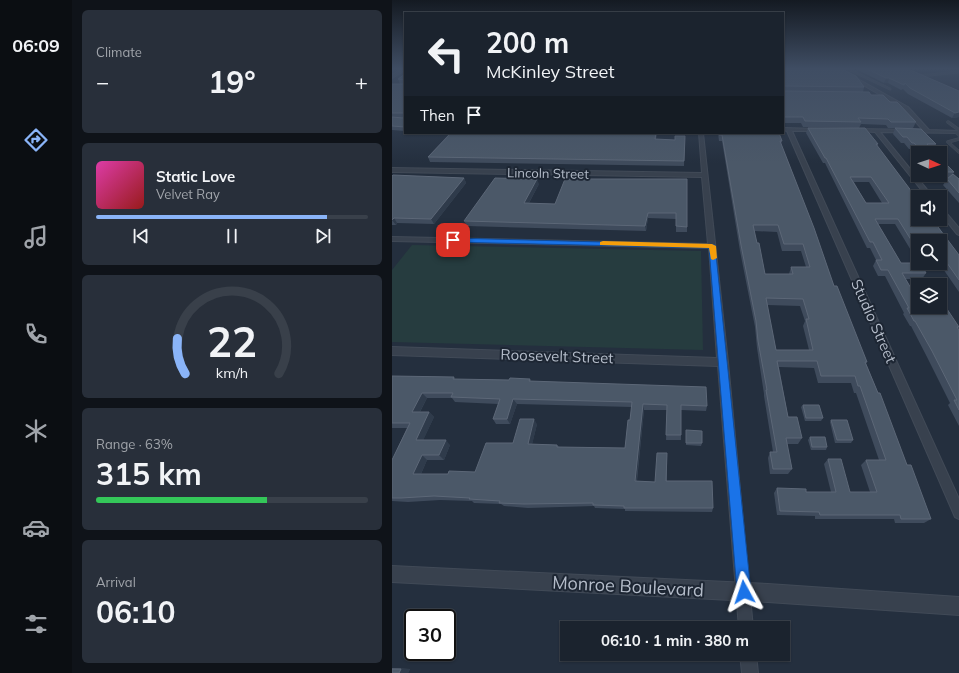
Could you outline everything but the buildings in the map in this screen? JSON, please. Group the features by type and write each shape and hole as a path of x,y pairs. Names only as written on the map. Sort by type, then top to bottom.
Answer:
{"street":[{"path":"893,100 906,108 928,132"},
{"path":"786,129 829,130"},
{"name":"Studio Street","path":"786,129 959,513"},
{"path":"850,130 958,132"},
{"path":"877,131 924,190"},
{"path":"701,134 746,621"},
{"name":"Lincoln Street","path":"392,170 705,175"},
{"path":"947,218 959,233"},
{"path":"392,239 712,246"},
{"name":"Roosevelt Street","path":"392,351 723,362"},
{"name":"Monroe Boulevard","path":"392,574 744,592 959,606"},
{"path":"749,661 750,673"}],"lane":[{"path":"948,122 952,124 958,132"},
{"path":"952,124 959,124"},
{"path":"959,139 948,142 959,152"}],"green space":[{"path":"412,245 701,251 703,350 392,342 392,270"}],"slow traffic":[{"path":"603,244 712,246 713,258"}],"route":[{"path":"453,240 712,246 744,592"}]}
